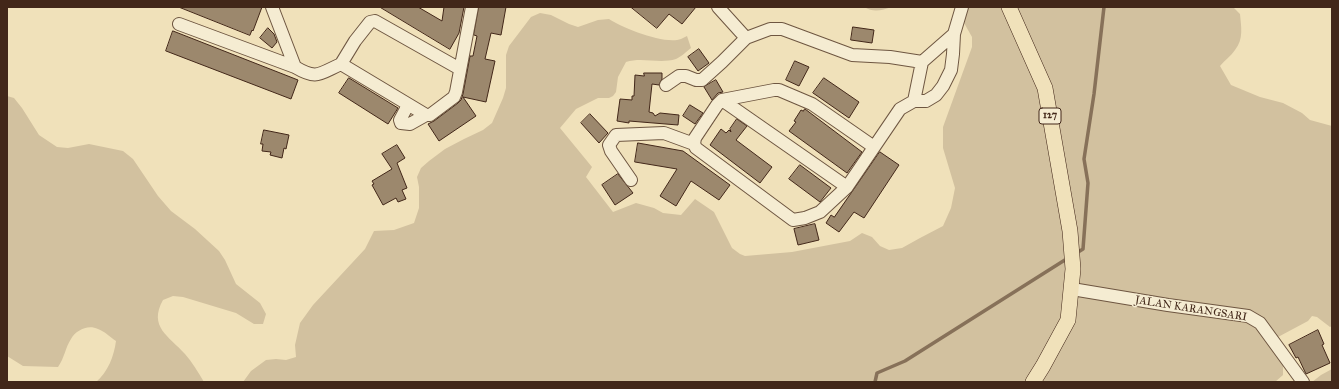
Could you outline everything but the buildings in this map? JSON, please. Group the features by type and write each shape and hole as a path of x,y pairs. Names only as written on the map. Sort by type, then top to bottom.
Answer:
{"main road":[{"name":"127","path":"1009,7 1045,88 1070,231 1073,269 1068,320 1033,382"}],"street":[{"path":"272,7 295,67"},
{"path":"408,105 400,120 401,123 410,124 426,115 430,115 454,97 472,7"},
{"path":"718,7 746,38"},
{"path":"631,180 611,151 609,145 616,135 664,133 694,144 696,148 794,220 805,218 820,212 847,188 900,109 914,102 926,101 936,95 943,86 951,70 954,34 962,7"},
{"path":"179,24 295,67 305,73 315,76 341,64 355,41 370,22 375,21 460,69"},
{"path":"666,85 679,76 702,80 746,38 770,29 782,29 852,55 890,57 922,62"},
{"path":"914,102 922,62 954,34"},
{"path":"341,64 426,115"},
{"path":"694,144 695,138 722,100 779,90 812,104 874,147"},
{"path":"722,100 847,188"},
{"name":"JALAN KARANGSARI","path":"1072,289 1168,306 1248,316 1260,323 1303,382"}],"shaded area":[{"path":"864,7 892,7 875,10"},
{"path":"955,7 1233,7 1240,14 1241,37 1238,46 1220,66 1231,85 1260,97 1283,103 1302,113 1310,120 1332,126 1332,326 1330,327 1317,317 1312,316 1308,321 1278,337 1283,365 1283,375 1275,382 243,382 251,371 266,360 286,360 296,357 295,345 300,323 313,305 365,249 374,231 394,230 414,223 419,208 419,187 417,177 421,168 445,149 483,130 492,123 506,88 506,55 509,46 531,17 540,13 551,15 578,27 598,20 609,19 623,27 655,38 674,40 687,36 691,48 676,59 664,61 638,60 626,62 618,77 616,92 613,96 609,98 598,98 576,109 560,128 592,167 586,177 613,212 636,203 654,208 663,213 681,215 695,199 714,212 732,248 745,256 792,252 850,241 862,233 872,237 880,246 889,250 902,248 943,226 951,208 955,188 943,148 943,127 972,47 972,37"},
{"path":"7,96 14,98 39,135 57,147 68,148 89,144 123,151 133,159 158,196 171,211 195,229 219,251 225,260 236,284 260,303 266,314 263,324 254,324 236,313 183,297 173,296 163,300 159,309 158,317 162,330 188,357 204,382 96,382 110,363 116,341 102,331 90,327 79,331 73,336 58,367 23,366 7,356"},
{"path":"1332,369 1332,382 1312,382 1321,375"}],"waterway":[{"path":"1075,254 1083,249 1088,183 1084,159 1094,94 1104,7"},
{"path":"875,382 877,373 905,361 1068,258"}]}
